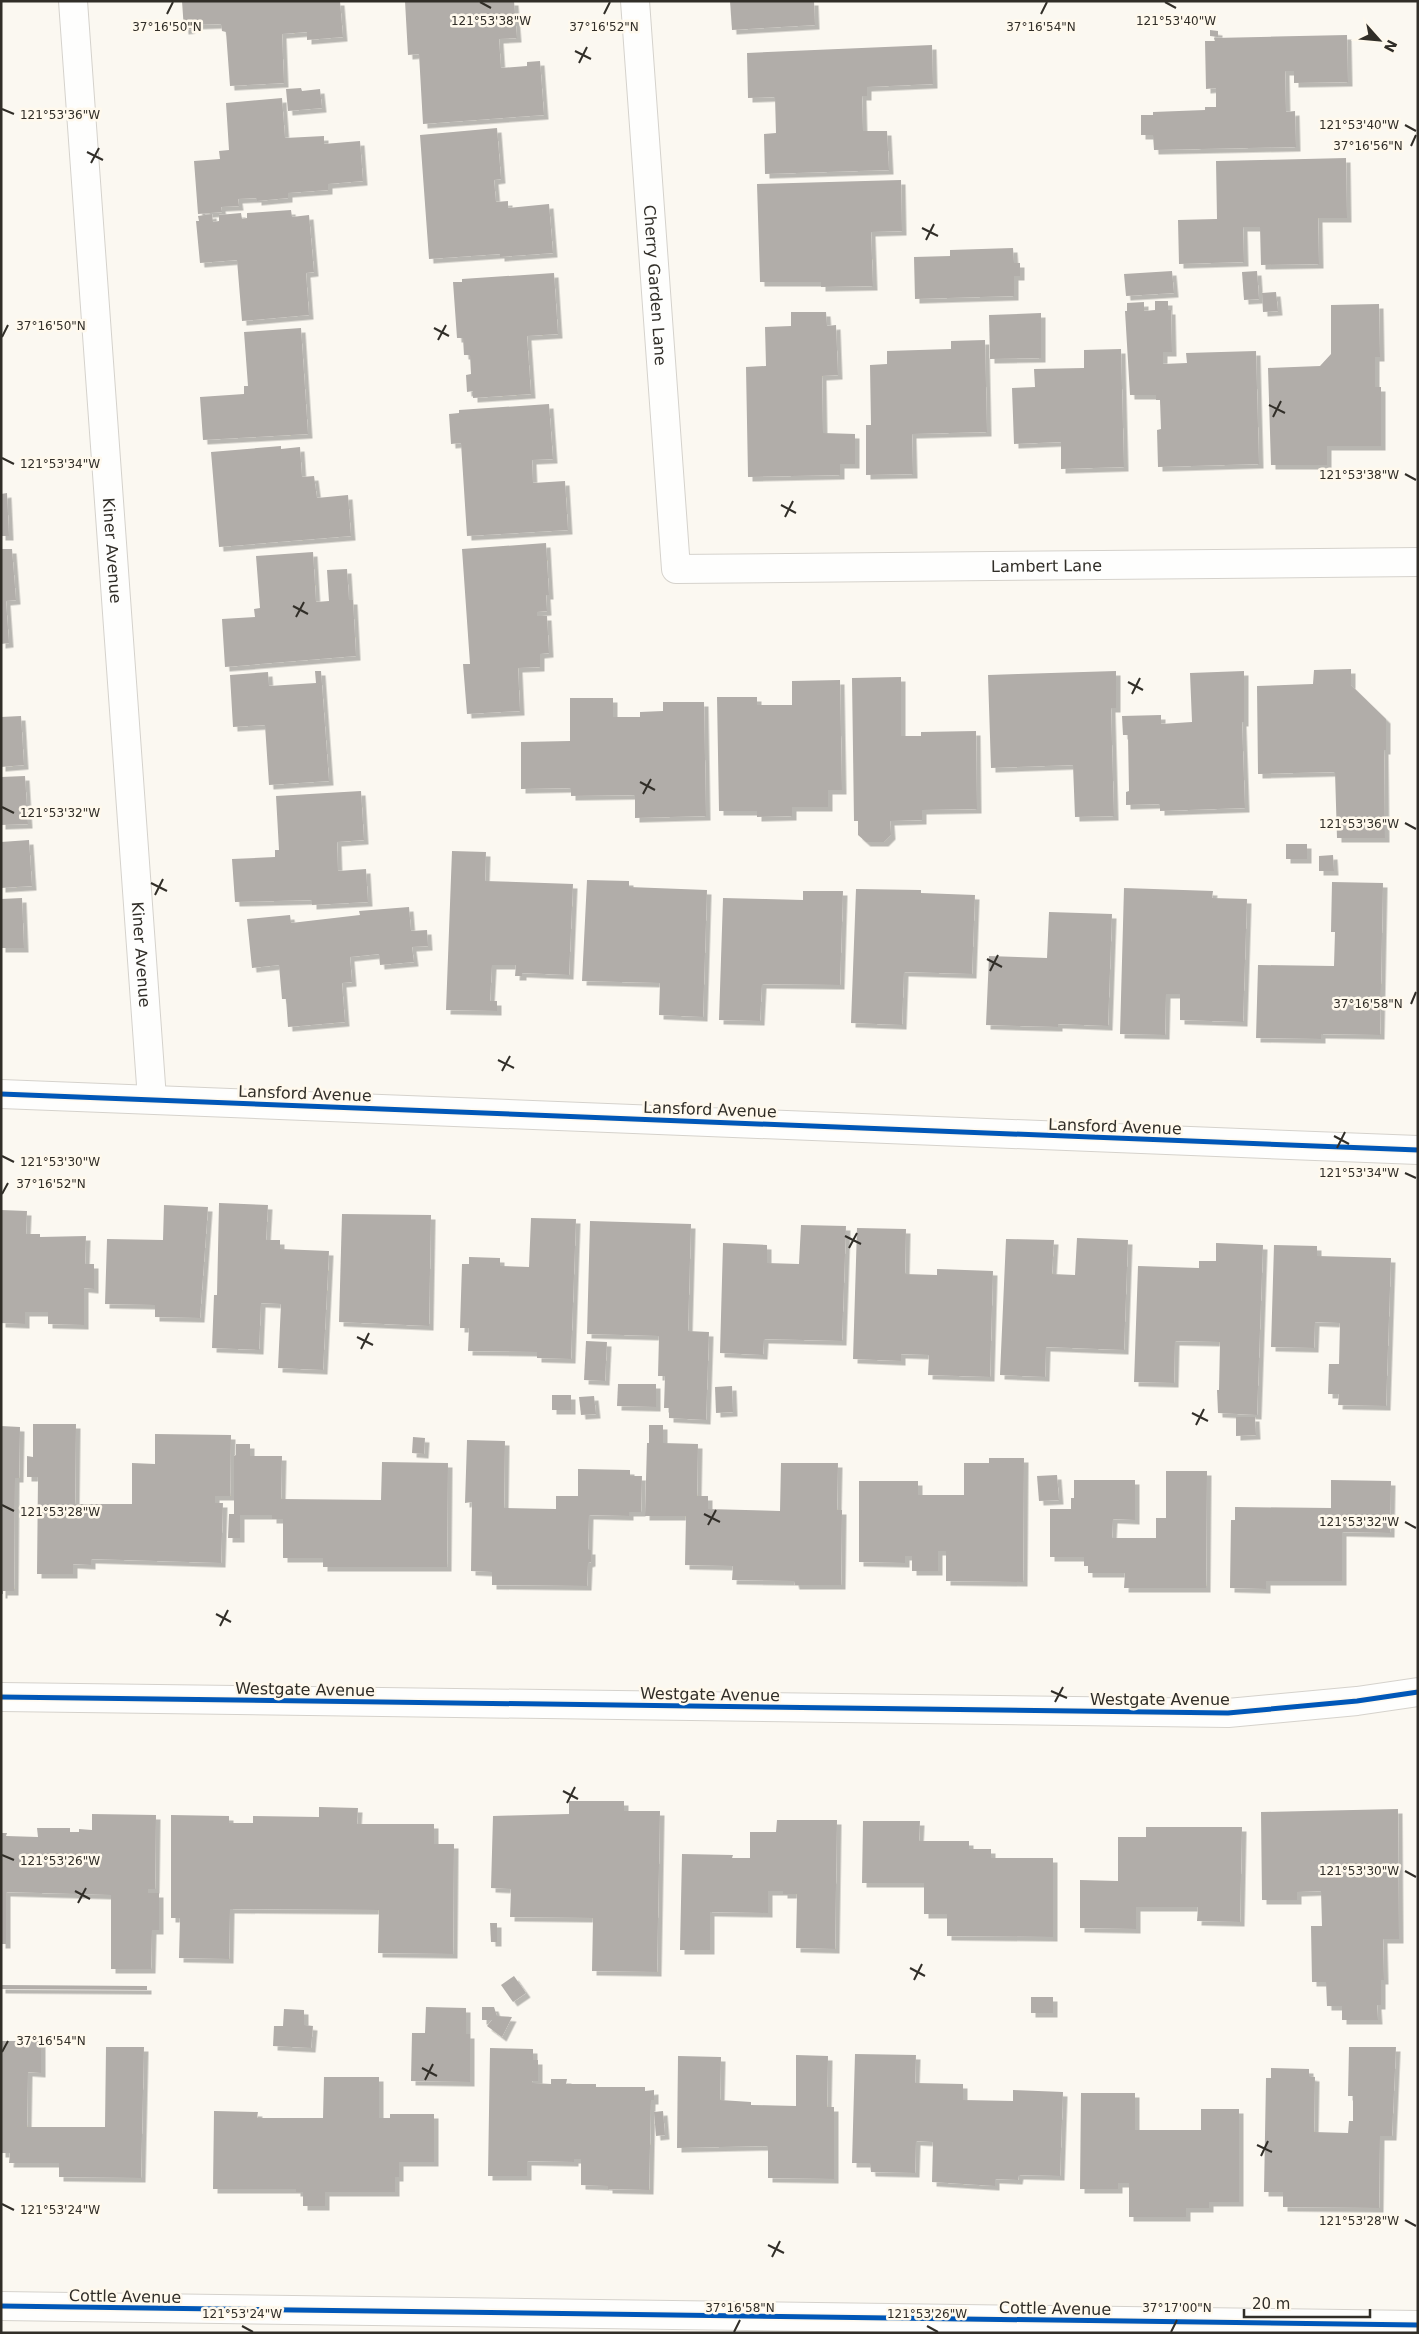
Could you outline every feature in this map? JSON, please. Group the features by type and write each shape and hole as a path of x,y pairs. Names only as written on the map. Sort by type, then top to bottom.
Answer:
{"street":[{"name":"Kiner Avenue","path":"73,1 152,1099"},
{"name":"Cherry Garden Lane","path":"635,1 676,569"},
{"name":"Lambert Lane","path":"676,569 1418,562"},
{"name":"Lansford Avenue","path":"1,1094 1418,1150"},
{"name":"Westgate Avenue","path":"1,1697 1228,1713 1357,1701 1418,1692"},
{"name":"Cottle Avenue","path":"1,2306 1418,2325"}],"building":[{"path":"182,1 340,1 343,37 307,40 307,32 282,34 284,83 230,86 226,32 222,31 221,24 191,25 191,29 184,30"},
{"path":"405,1 514,1 517,38 499,39 501,68 527,66 527,62 540,61 544,115 423,124 419,54 408,55"},
{"path":"730,1 814,1 815,25 732,30"},
{"path":"1210,30 1218,31 1218,37 1210,36"},
{"path":"1347,35 1348,82 1294,83 1294,71 1285,71 1286,112 1295,111 1296,147 1154,150 1153,135 1141,135 1141,115 1153,115 1153,112 1205,110 1205,107 1216,107 1216,88 1206,89 1205,41 1215,41 1214,38"},
{"path":"932,45 933,84 867,87 867,96 862,96 863,131 887,131 889,170 765,174 764,134 776,133 775,97 748,98 747,53"},
{"path":"301,88 302,91 320,89 322,108 288,111 286,89"},
{"path":"282,98 285,138 324,136 324,144 360,141 363,181 328,184 328,190 288,193 288,198 257,201 257,198 238,199 239,206 221,207 222,212 198,214 194,161 220,159 219,151 229,150 226,103"},
{"path":"497,128 501,179 494,180 496,202 508,201 508,208 549,204 553,253 500,257 500,254 429,259 420,135"},
{"path":"1346,158 1347,218 1318,218 1319,264 1261,265 1260,227 1243,227 1244,262 1179,264 1178,220 1217,219 1216,161"},
{"path":"901,180 902,231 871,232 873,286 821,287 821,282 760,282 757,184"},
{"path":"291,210 292,217 309,215 314,272 306,273 309,315 242,321 237,260 200,263 196,221 199,221 198,216 212,214 213,222 219,221 219,215 241,213 242,219 247,218 247,213"},
{"path":"1013,248 1014,263 1020,263 1020,276 1014,276 1014,296 915,299 914,257 950,256 950,250"},
{"path":"1172,271 1174,293 1126,296 1124,274"},
{"path":"1257,271 1259,299 1244,300 1242,272"},
{"path":"554,273 558,334 527,336 531,394 473,398 473,391 467,392 466,375 471,374 470,355 464,355 463,338 457,338 453,282 462,282 462,279"},
{"path":"1276,292 1278,311 1263,312 1262,293"},
{"path":"1155,301 1168,301 1168,310 1171,310 1172,352 1163,352 1163,364 1187,363 1186,353 1256,351 1259,464 1158,467 1157,430 1161,429 1160,400 1156,400 1156,395 1130,395 1125,311 1127,311 1127,303 1144,302 1144,311 1155,310"},
{"path":"1379,304 1380,357 1375,357 1375,387 1381,387 1381,446 1327,446 1327,465 1271,465 1268,368 1320,366 1331,354 1331,305"},
{"path":"791,312 826,312 827,326 836,325 838,375 822,376 823,433 855,434 855,464 840,464 840,475 748,477 746,367 766,366 765,327 791,326"},
{"path":"1041,313 1041,358 990,359 989,315"},
{"path":"301,328 308,434 203,440 200,397 244,394 244,386 248,386 244,332"},
{"path":"985,340 987,432 912,434 913,474 866,475 866,425 871,425 870,365 887,364 887,351 951,349 951,341"},
{"path":"1121,349 1124,467 1061,469 1061,442 1014,444 1012,388 1035,387 1034,369 1084,368 1084,350"},
{"path":"549,404 553,459 532,460 533,483 565,481 568,530 467,536 461,443 451,444 449,414 459,413 459,410"},
{"path":"281,446 281,449 300,447 302,477 314,476 317,498 348,495 351,536 219,547 211,452"},
{"path":"7,493 9,536 1,536 1,494"},
{"path":"546,543 549,595 546,595 547,611 537,612 537,616 547,616 549,653 540,654 540,667 518,668 520,711 467,714 463,664 470,664 462,549"},
{"path":"1,549 12,549 16,600 6,601 9,643 1,644"},
{"path":"313,552 316,602 329,601 327,570 347,569 349,600 353,600 356,656 225,667 222,619 255,617 254,609 260,608 256,556"},
{"path":"1351,669 1351,685 1386,719 1386,750 1384,750 1385,838 1337,838 1335,772 1258,774 1257,686 1313,684 1314,670"},
{"path":"315,671 321,671 329,781 269,785 265,725 233,727 230,675 268,672 269,686 316,683"},
{"path":"1116,671 1116,708 1111,708 1114,816 1075,817 1073,765 991,768 988,675"},
{"path":"1244,671 1244,722 1242,722 1245,808 1160,811 1160,804 1126,805 1126,792 1129,791 1128,735 1123,735 1122,716 1161,715 1161,724 1192,722 1190,673"},
{"path":"901,677 901,736 921,736 921,732 976,731 977,809 922,810 922,820 890,821 891,835 884,842 866,842 858,835 858,821 854,821 852,678"},
{"path":"840,680 842,790 828,790 828,807 792,807 792,816 757,817 757,811 719,811 717,697 757,697 757,705 792,705 792,681"},
{"path":"570,698 613,698 613,717 640,717 640,712 663,711 663,702 704,702 706,816 635,818 635,795 571,796 571,788 521,789 521,742 570,741"},
{"path":"21,716 24,765 1,767 1,717"},
{"path":"25,776 28,824 1,825 1,777"},
{"path":"361,791 364,840 337,842 338,871 366,869 368,902 312,905 312,900 235,902 232,859 275,857 275,850 279,850 276,796"},
{"path":"29,840 32,886 1,888 1,842"},
{"path":"1286,844 1307,844 1307,859 1286,859"},
{"path":"452,851 486,852 485,881 573,884 569,975 522,973 522,976 515,976 516,965 492,965 490,1001 497,1001 497,1011 446,1010"},
{"path":"1333,855 1334,871 1319,871 1319,856"},
{"path":"587,880 629,881 629,887 707,890 703,1017 659,1015 660,983 582,981"},
{"path":"1332,882 1383,883 1380,1035 1321,1034 1321,1039 1256,1038 1258,965 1334,966 1335,932 1331,932"},
{"path":"1124,888 1213,891 1212,898 1247,899 1243,1022 1180,1020 1180,994 1166,994 1165,1035 1120,1034"},
{"path":"856,889 921,890 921,893 975,895 972,974 904,972 902,1025 851,1023"},
{"path":"803,891 843,891 840,985 762,984 760,1021 719,1020 723,898 803,900"},
{"path":"22,898 24,948 1,948 1,899"},
{"path":"409,907 411,931 427,930 428,946 412,947 414,962 380,965 379,954 350,957 352,982 342,983 345,1022 288,1027 286,999 282,999 279,965 252,968 247,919 290,915 291,923 360,915 359,911"},
{"path":"1049,912 1112,914 1108,1026 1058,1024 1058,1027 986,1025 989,956 1047,958"},
{"path":"219,1203 268,1205 266,1240 280,1240 280,1249 329,1251 323,1370 278,1368 281,1304 261,1303 259,1350 212,1348 214,1295 217,1295"},
{"path":"164,1205 208,1207 200,1318 155,1317 155,1305 105,1304 107,1239 163,1240"},
{"path":"1,1210 27,1211 26,1234 40,1234 40,1237 86,1236 85,1264 94,1264 94,1289 84,1288 84,1325 48,1324 48,1312 25,1312 25,1324 1,1323"},
{"path":"342,1214 431,1215 429,1326 339,1322"},
{"path":"531,1218 576,1219 571,1359 537,1358 537,1352 468,1351 469,1328 460,1328 462,1264 469,1264 469,1257 500,1258 500,1266 529,1267"},
{"path":"590,1221 691,1224 688,1331 709,1332 706,1420 669,1418 669,1408 664,1408 665,1376 658,1376 659,1336 587,1334"},
{"path":"801,1225 846,1226 842,1341 764,1339 763,1355 720,1353 723,1243 767,1245 767,1263 799,1264"},
{"path":"857,1228 906,1229 905,1274 937,1275 937,1269 993,1271 990,1377 928,1375 929,1355 901,1354 901,1361 853,1359"},
{"path":"1077,1238 1128,1240 1124,1350 1046,1347 1045,1377 1000,1375 1006,1239 1054,1240 1052,1274 1075,1275"},
{"path":"1216,1243 1263,1245 1257,1415 1218,1413 1217,1390 1219,1390 1220,1342 1175,1341 1174,1383 1134,1382 1138,1266 1199,1268 1199,1261 1216,1261"},
{"path":"1274,1245 1317,1246 1317,1256 1391,1258 1386,1406 1338,1405 1339,1394 1328,1394 1329,1364 1339,1364 1340,1323 1315,1322 1314,1348 1271,1347"},
{"path":"586,1341 607,1342 605,1381 584,1380"},
{"path":"618,1384 656,1384 656,1407 617,1406"},
{"path":"732,1386 733,1412 716,1413 715,1387"},
{"path":"552,1395 571,1395 571,1410 552,1410"},
{"path":"594,1396 596,1414 581,1415 579,1397"},
{"path":"1236,1417 1255,1417 1256,1435 1236,1436"},
{"path":"33,1424 76,1424 75,1504 132,1504 132,1463 155,1464 155,1434 231,1435 230,1496 215,1496 215,1503 223,1503 221,1563 91,1559 91,1565 73,1564 73,1574 37,1574 38,1477 27,1477 27,1456 33,1457"},
{"path":"649,1425 663,1425 663,1443 698,1444 697,1496 708,1496 708,1509 780,1511 781,1463 838,1463 837,1510 842,1510 841,1585 795,1585 794,1581 732,1580 733,1566 685,1565 686,1516 645,1516"},
{"path":"1,1426 20,1427 19,1478 15,1478 14,1591 3,1591 3,1594 1,1594"},
{"path":"413,1437 425,1438 424,1454 412,1453"},
{"path":"467,1440 505,1441 504,1508 556,1509 556,1496 578,1496 578,1469 630,1470 630,1476 642,1476 641,1512 629,1512 629,1516 589,1515 588,1550 591,1550 591,1562 588,1563 587,1586 492,1585 492,1572 471,1571 472,1502 465,1503"},
{"path":"236,1444 250,1444 250,1456 282,1456 281,1499 381,1500 382,1462 448,1463 447,1567 323,1567 323,1558 283,1558 283,1519 272,1519 272,1515 240,1515 240,1538 228,1538 229,1514 234,1514 234,1456 236,1455"},
{"path":"989,1458 1024,1458 1023,1582 946,1581 946,1551 938,1551 938,1571 912,1571 912,1556 905,1556 905,1563 859,1562 859,1481 918,1481 918,1495 964,1495 964,1463 989,1463"},
{"path":"1166,1471 1207,1471 1206,1588 1124,1588 1125,1573 1088,1573 1088,1566 1084,1566 1084,1557 1050,1557 1050,1509 1071,1509 1071,1498 1074,1498 1074,1480 1135,1480 1135,1520 1113,1519 1112,1538 1156,1538 1156,1518 1166,1518"},
{"path":"1057,1475 1059,1500 1039,1501 1037,1476"},
{"path":"1331,1480 1391,1481 1390,1533 1342,1532 1342,1581 1266,1581 1266,1589 1230,1588 1231,1520 1235,1520 1235,1507 1331,1508"},
{"path":"569,1801 624,1801 624,1811 660,1811 657,1972 592,1971 593,1918 510,1917 511,1889 491,1888 493,1816 569,1814"},
{"path":"319,1807 358,1808 357,1824 434,1824 434,1844 454,1844 453,1954 378,1953 379,1910 230,1909 229,1959 179,1958 180,1918 171,1918 171,1815 229,1816 229,1823 253,1823 253,1816 319,1817"},
{"path":"1398,1809 1399,1939 1383,1939 1384,1980 1381,1980 1381,2005 1377,2005 1378,2020 1342,2020 1342,2006 1327,2006 1326,1982 1312,1982 1311,1926 1322,1926 1321,1891 1297,1892 1297,1900 1262,1900 1261,1812"},
{"path":"92,1814 156,1815 155,1889 148,1889 148,1893 159,1893 159,1930 152,1930 151,1969 111,1969 111,1895 6,1892 6,1944 1,1944 1,1833 7,1833 6,1836 38,1837 37,1828 70,1828 70,1832 79,1832 79,1829 92,1830"},
{"path":"777,1820 837,1820 835,1949 796,1948 797,1894 783,1894 783,1891 768,1891 768,1913 710,1912 710,1950 680,1950 682,1854 733,1855 732,1858 750,1858 750,1832 776,1832"},
{"path":"863,1821 920,1821 919,1841 969,1841 969,1849 991,1849 991,1858 1053,1858 1053,1937 947,1936 947,1914 924,1914 924,1883 862,1883"},
{"path":"1146,1827 1242,1827 1240,1922 1197,1921 1198,1907 1136,1907 1136,1929 1080,1928 1080,1880 1118,1881 1118,1837 1146,1837"},
{"path":"490,1923 497,1923 497,1942 491,1942"},
{"path":"514,1976 526,1993 513,2002 501,1985"},
{"path":"1,1985 147,1986 147,1990 1,1989"},
{"path":"1031,1997 1053,1997 1053,2013 1031,2013"},
{"path":"426,2007 466,2008 466,2034 470,2034 470,2082 411,2081 412,2033 425,2033"},
{"path":"482,2007 494,2007 497,2016 512,2017 502,2037 487,2026 492,2020 482,2020"},
{"path":"284,2009 304,2010 304,2025 313,2026 311,2048 273,2046 274,2026 283,2026"},
{"path":"1,2041 41,2041 41,2073 28,2072 27,2127 105,2127 106,2047 144,2047 141,2178 59,2177 59,2163 9,2163 10,2153 1,2153"},
{"path":"1349,2047 1396,2047 1392,2136 1380,2136 1379,2208 1283,2207 1283,2192 1264,2192 1266,2078 1271,2078 1271,2068 1309,2069 1309,2076 1315,2077 1314,2132 1348,2133 1349,2121 1353,2121 1353,2096 1348,2096"},
{"path":"490,2048 533,2049 533,2060 538,2060 538,2081 532,2081 533,2083 551,2084 551,2079 567,2079 566,2084 596,2084 596,2087 645,2087 645,2091 654,2090 654,2100 651,2100 649,2190 608,2189 608,2186 581,2185 581,2159 574,2159 574,2162 527,2161 527,2176 488,2176"},
{"path":"855,2054 916,2055 915,2083 963,2084 963,2100 1013,2101 1013,2090 1063,2092 1060,2176 1019,2175 1018,2180 995,2179 995,2186 932,2182 933,2142 916,2141 915,2173 871,2172 870,2163 852,2163"},
{"path":"796,2055 828,2056 827,2107 834,2107 834,2179 768,2178 768,2146 677,2148 678,2056 721,2057 720,2100 751,2102 751,2105 796,2106"},
{"path":"324,2077 379,2077 379,2118 390,2118 390,2114 434,2114 434,2162 399,2162 399,2177 395,2177 395,2192 325,2192 325,2206 303,2206 303,2192 296,2192 296,2189 213,2189 214,2111 258,2112 257,2118 323,2118"},
{"path":"1081,2093 1135,2093 1135,2130 1201,2130 1201,2109 1239,2109 1239,2202 1209,2202 1209,2208 1186,2208 1186,2217 1129,2217 1129,2183 1118,2183 1118,2189 1080,2189"},
{"path":"663,2111 665,2135 656,2136 654,2112"}],"cycle path":[{"path":"1,1094 1418,1150"},
{"path":"1,1697 1228,1713 1357,1701 1418,1692"},
{"path":"1,2306 1418,2325"}]}
